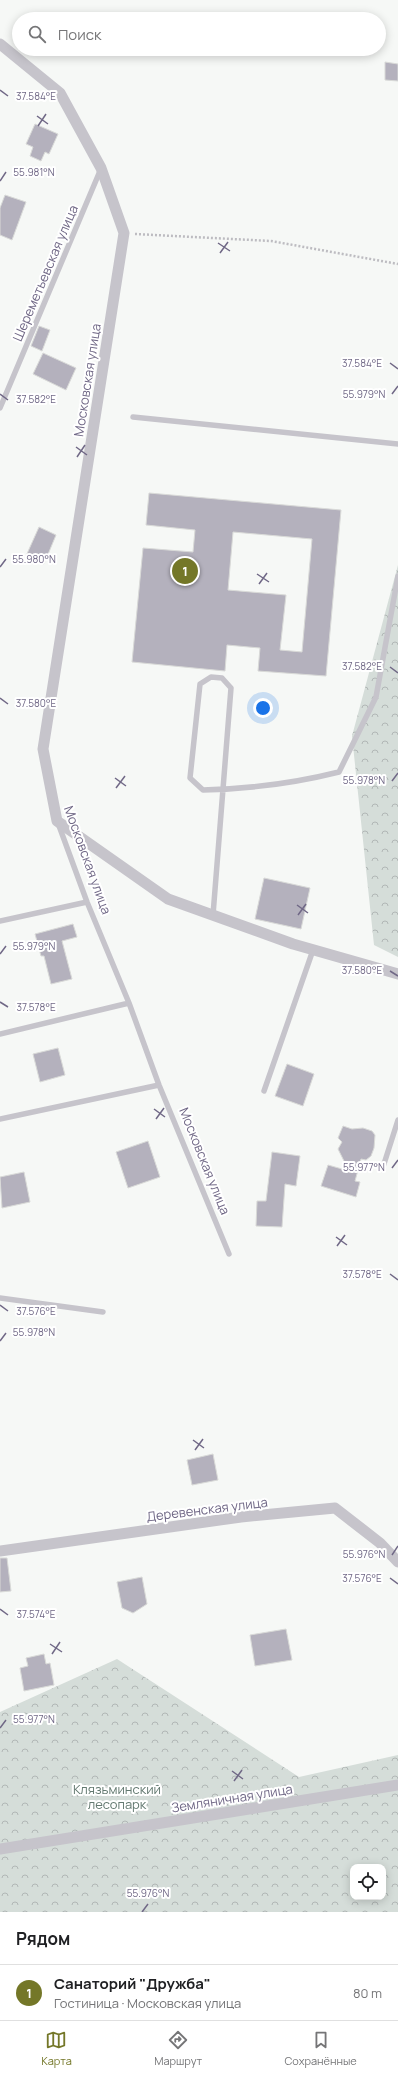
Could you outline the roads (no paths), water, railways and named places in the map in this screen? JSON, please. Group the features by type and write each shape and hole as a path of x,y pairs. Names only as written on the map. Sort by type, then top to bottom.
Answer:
{"street":[{"name":"Московская улица","path":"0,44 12,54"},
{"name":"Московская улица","path":"15,56 60,93 101,168 124,233 42,749 57,821"},
{"path":"57,821 168,899 313,950 398,974"},
{"name":"Деревенская улица","path":"0,1551 241,1517 335,1508 380,1542 398,1562"},
{"name":"Земляничная улица","path":"0,1849 398,1785"}],"lane":[{"name":"Шереметьевская улица","path":"0,408 101,168"},
{"path":"133,417 398,444"},
{"path":"213,915 223,789 230,688 222,678 210,677 200,684 190,778 203,790 223,789 305,780 338,772 376,697 398,576"},
{"name":"Московская улица","path":"57,821 87,902 129,1004 159,1085 229,1254"},
{"path":"0,921 87,902"},
{"path":"264,1091 313,950"},
{"path":"0,1034 129,1004"},
{"path":"0,1119 159,1085"},
{"path":"383,1167 398,1120"},
{"path":"0,1298 103,1312"}],"place":[{"name":"Санаторий \"Дружба\"","path":"185,571"}],"park label":[{"name":"Клязьминский лесопарк","path":"117,1796"}]}
